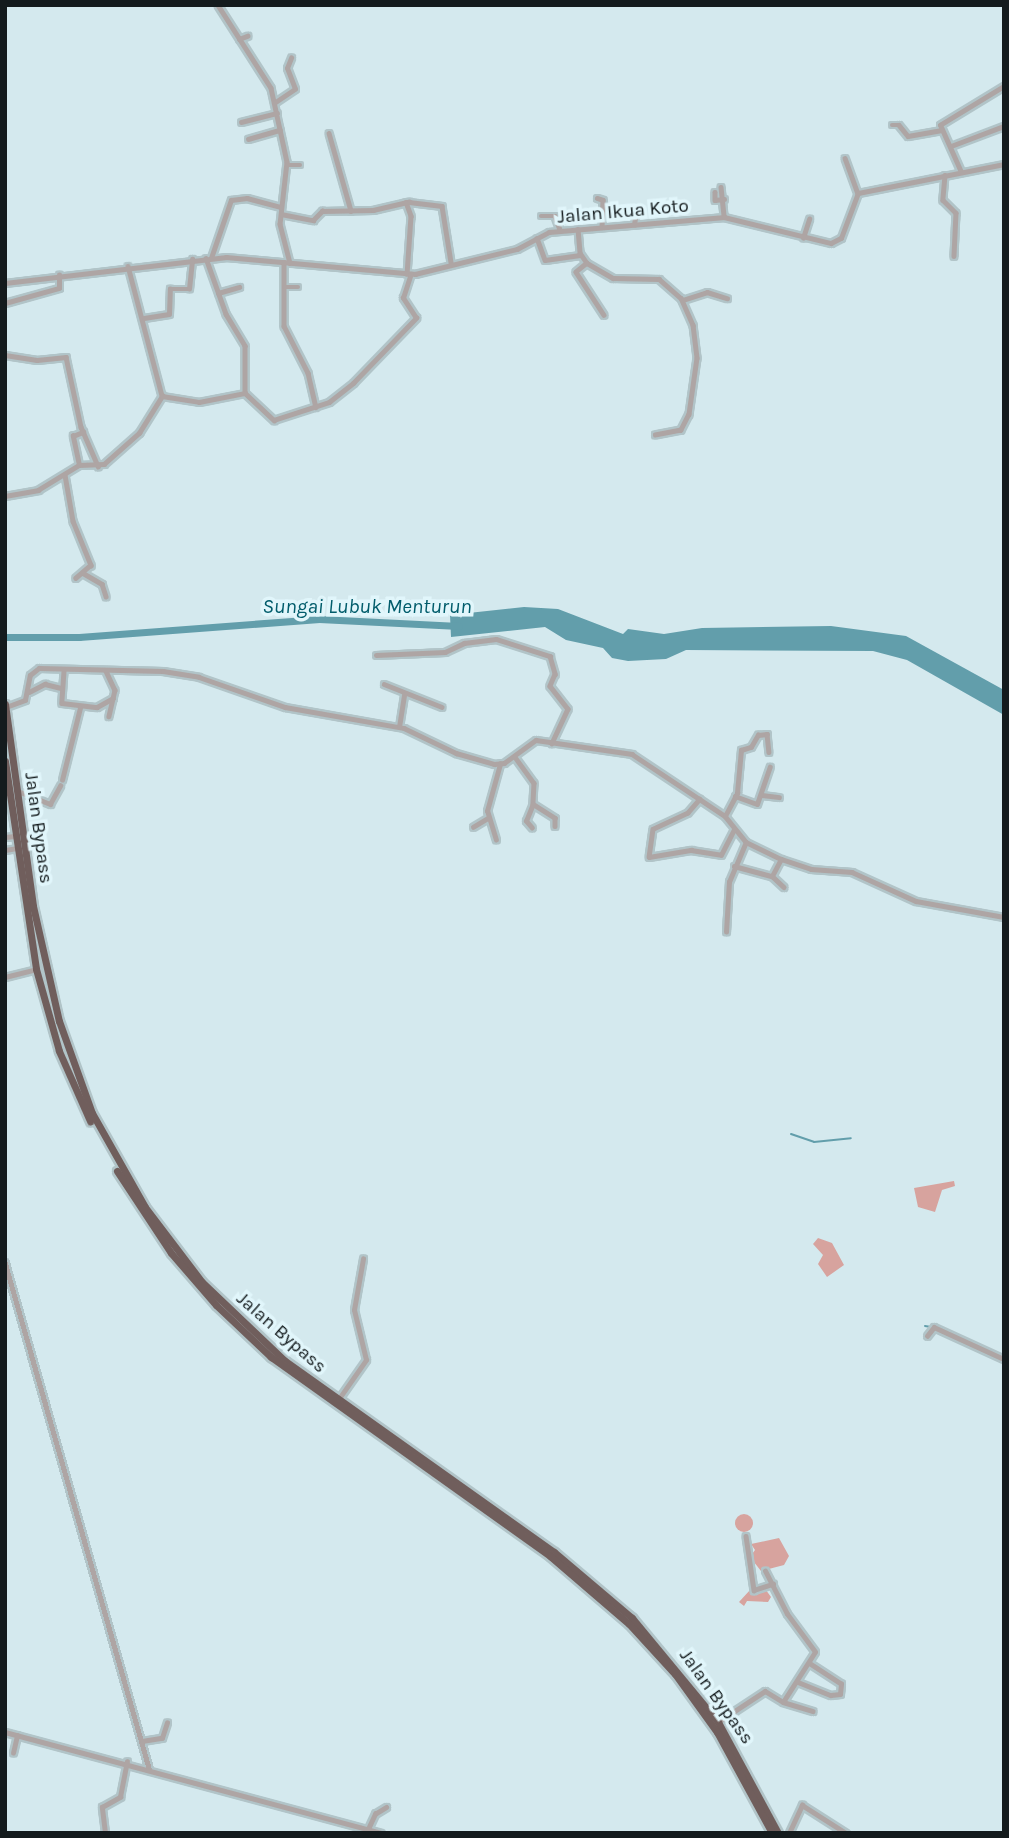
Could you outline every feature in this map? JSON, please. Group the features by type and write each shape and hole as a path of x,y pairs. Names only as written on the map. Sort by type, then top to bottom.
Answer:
{"highway":[{"name":"Jalan Bypass","path":"6,705 18,791 36,969 75,1090 148,1221 194,1281 248,1336 550,1556 629,1624 675,1674 717,1732 776,1832"},
{"name":"Jalan Bypass","path":"5,761 15,836 29,907 69,1054 92,1113 125,1175 173,1246 233,1314 338,1401 378,1433 595,1585 643,1629 718,1722 776,1832"}],"street":[{"path":"218,5 268,82 277,113 287,165 281,207 287,263 284,287 285,330 308,373 316,407"},
{"path":"239,39 247,36"},
{"path":"274,103 295,89 287,68 291,58"},
{"path":"961,172 940,125 1004,86"},
{"path":"241,122 277,113"},
{"path":"892,125 899,125 908,136 941,130"},
{"path":"951,146 1004,126"},
{"path":"248,139 280,130"},
{"path":"329,133 351,211"},
{"path":"845,158 858,193 1004,164"},
{"path":"287,165 299,165"},
{"path":"945,174 943,200 956,213 954,256"},
{"path":"721,187 724,217"},
{"path":"715,192 715,200 724,200"},
{"name":"Jalan Ikua Koto","path":"5,283 209,258 409,274 451,262 517,249 560,230 724,217 749,220 803,238 831,243 841,238 858,193"},
{"path":"281,207 247,198 231,200 209,258 218,293 244,346 245,393 274,421 316,407 353,383 416,318 403,298 409,274 411,216 406,202"},
{"path":"597,198 603,200 602,226"},
{"path":"281,214 313,220 320,211 351,211 406,202 444,208 451,262"},
{"path":"634,225 636,211"},
{"path":"541,216 555,216 560,230"},
{"path":"803,238 809,219"},
{"path":"578,229 580,255 587,263 613,278 656,278 683,300 697,342 690,411 681,430 655,435"},
{"path":"537,238 545,260 580,255"},
{"path":"144,318 169,314 170,289 189,290 192,259"},
{"path":"587,263 576,272 604,315"},
{"path":"5,496 38,490 79,465 98,466 139,433 162,396 144,318 128,266"},
{"path":"5,303 59,288 59,275"},
{"path":"218,293 239,287"},
{"path":"284,287 298,287"},
{"path":"683,300 707,292 727,298"},
{"path":"5,355 37,360 66,357 83,432 98,466"},
{"path":"162,396 200,402 245,393"},
{"path":"79,465 73,436 83,432"},
{"path":"65,475 73,521 91,564 76,578"},
{"path":"83,573 102,584 106,596"},
{"path":"376,655 444,652 464,643 496,639 550,656 555,674 550,686 568,709 552,744"},
{"path":"6,705 24,700 34,670 182,673 285,707 399,727 467,758 500,764 515,757 535,740 632,754 725,816 746,842 780,859 811,869 852,872 916,901 1004,917"},
{"path":"64,671 62,703 80,708 97,707 113,698"},
{"path":"106,671 114,687 109,716"},
{"path":"384,684 442,707"},
{"path":"28,692 41,685 61,688"},
{"path":"399,727 404,694"},
{"path":"18,791 50,804 61,783 80,708"},
{"path":"725,816 734,796 741,750 751,747 758,736 767,734 769,752"},
{"path":"515,757 534,783 533,804 526,820 532,828"},
{"path":"496,840 488,818 500,764"},
{"path":"734,796 756,805 762,796 770,767"},
{"path":"762,796 779,797"},
{"path":"700,799 688,813 653,828 649,857 691,850 721,855 734,829"},
{"path":"533,804 555,818 555,826"},
{"path":"473,827 488,818"},
{"path":"5,837 15,836"},
{"path":"726,932 727,894 734,866 746,842"},
{"path":"5,850 18,848"},
{"path":"772,876 780,859"},
{"path":"734,866 772,876 785,887"},
{"path":"5,976 36,969"},
{"path":"338,1401 367,1358 354,1310 363,1259"},
{"path":"5,1262 149,1768"},
{"path":"927,1336 933,1328 1004,1359"},
{"path":"746,1536 754,1590 773,1584"},
{"path":"765,1571 788,1614 815,1648 798,1682 783,1702"},
{"path":"798,1682 831,1695 840,1694 841,1684 809,1663"},
{"path":"718,1722 765,1691 783,1702 813,1711"},
{"path":"142,1741 162,1738 167,1723"},
{"path":"5,1732 127,1762 381,1833"},
{"path":"13,1753 17,1735"},
{"path":"105,1833 102,1807 120,1797 127,1762"},
{"path":"789,1833 802,1805 846,1833"},
{"path":"369,1829 374,1814 386,1807"}],"shaded area":[{"path":"954,1181 955,1186 942,1190 935,1212 918,1207 914,1188"},
{"path":"818,1238 832,1243 844,1265 827,1277 818,1264 823,1255 813,1244"},
{"path":"744,1514 750,1517 753,1523 750,1529 744,1532 738,1529 735,1523 738,1517"},
{"path":"779,1538 789,1556 784,1565 761,1571 750,1557 755,1550 751,1544"},
{"path":"763,1586 771,1597 768,1602 747,1601 744,1606 739,1602 750,1590"}],"water":[{"path":"524,607 558,609 623,634 628,629 664,634 702,628 831,626 906,636 1004,690 1004,715 907,660 873,651 686,650 666,659 628,661 612,658 603,648 566,640 545,627 451,637 450,615"}],"waterway":[{"name":"Sungai Lubuk Menturun","path":"5,637 79,637 319,619 459,626"},
{"path":"791,1134 814,1142 851,1138"},
{"path":"925,1326 931,1327"},
{"path":"942,1333 960,1342"}]}
